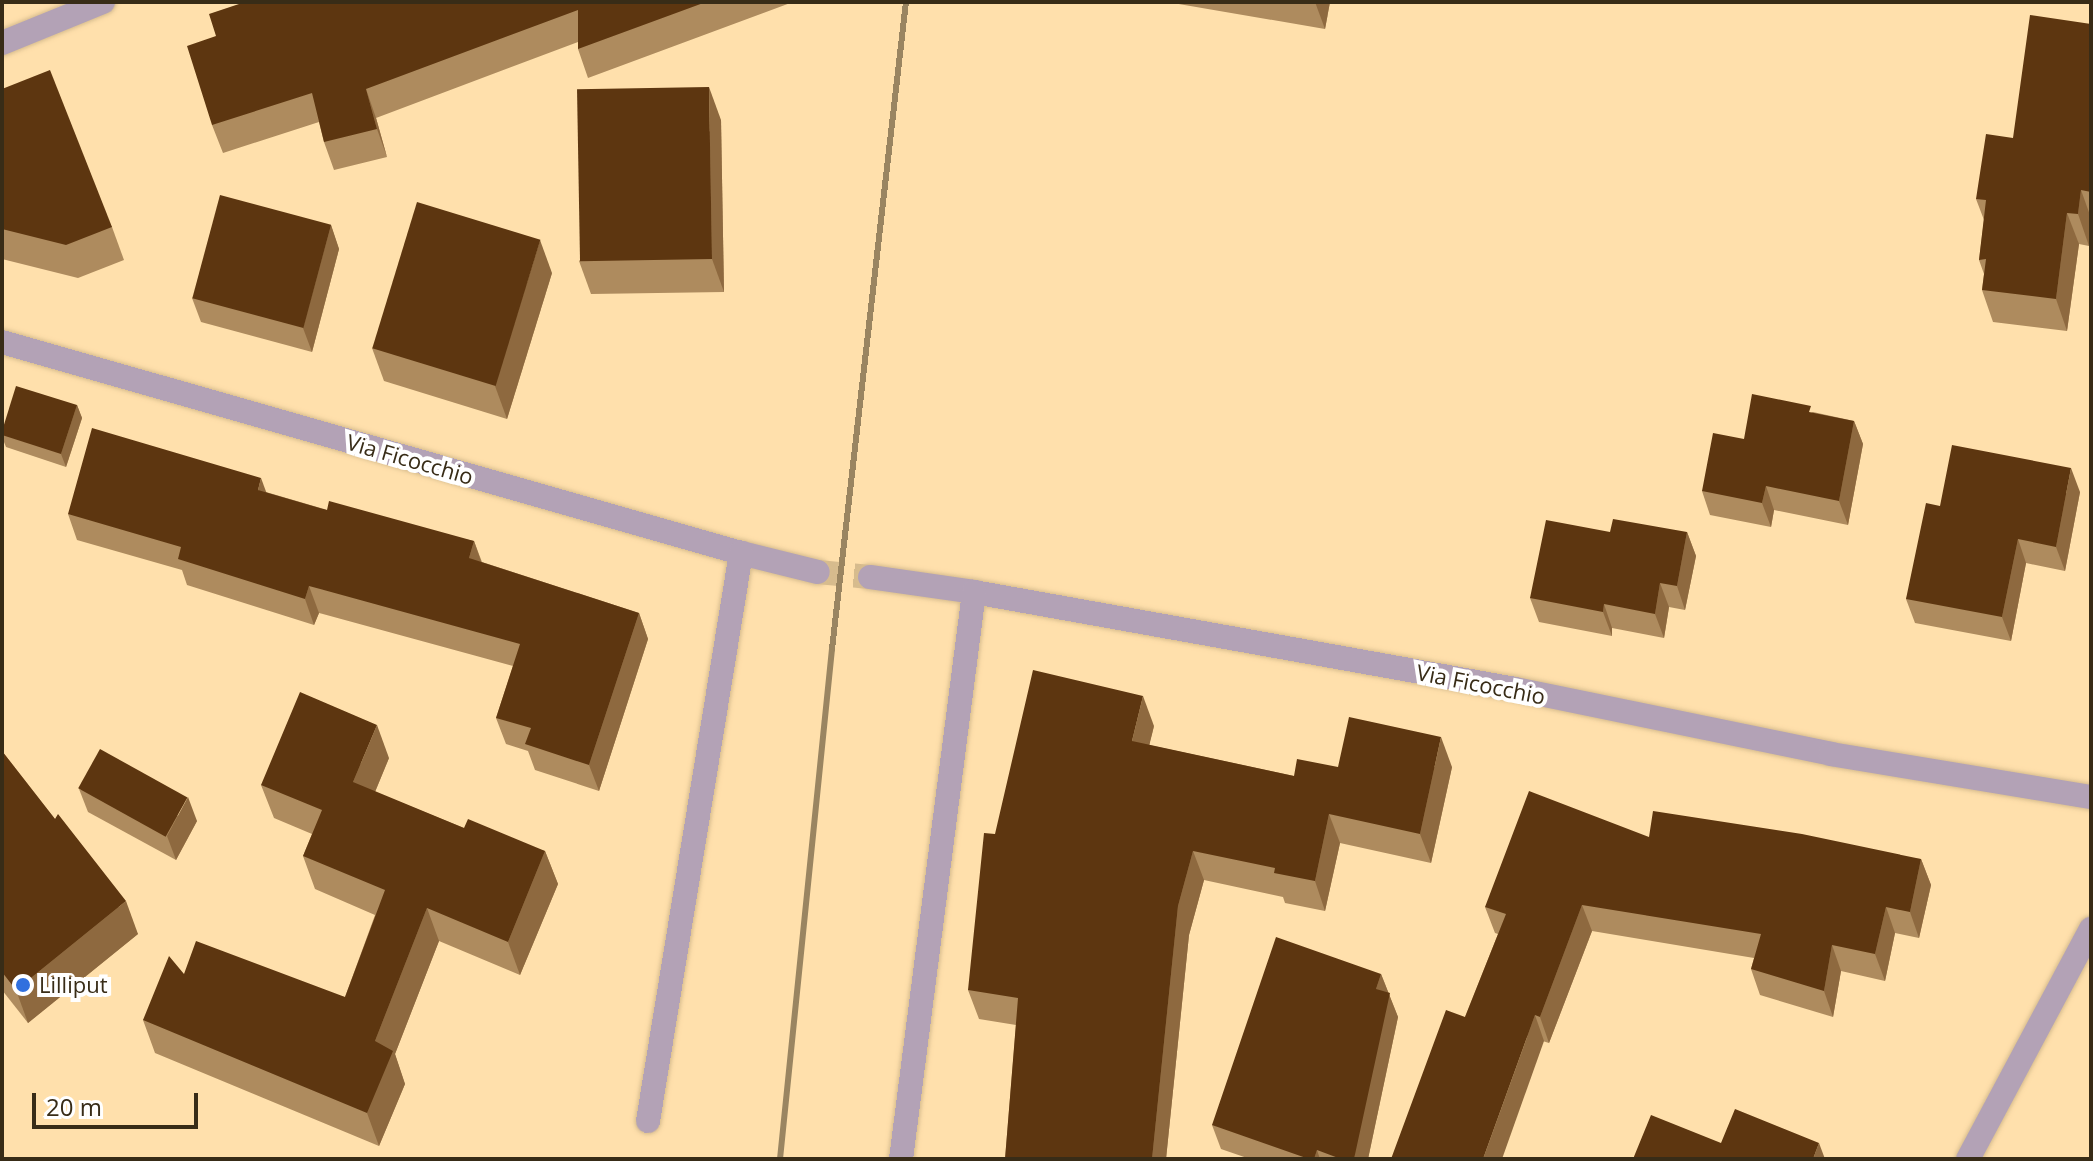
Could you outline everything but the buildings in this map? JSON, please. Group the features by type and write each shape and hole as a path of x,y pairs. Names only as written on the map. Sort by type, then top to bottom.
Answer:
{"street":[{"path":"2,43 45,12 103,2"},
{"name":"Via Ficocchio","path":"2,342 741,553 818,572"},
{"path":"648,1121 741,553"},
{"name":"Via Ficocchio","path":"870,577 974,592 1515,689 1831,754 2091,797"},
{"path":"901,1159 974,592"},
{"path":"1968,1159 2091,929"}],"tunnel":[{"path":"818,572 870,577"}],"railway":[{"path":"780,1159 832,649 906,2"}],"place":[{"name":"Lilliput","path":"23,985"}]}
